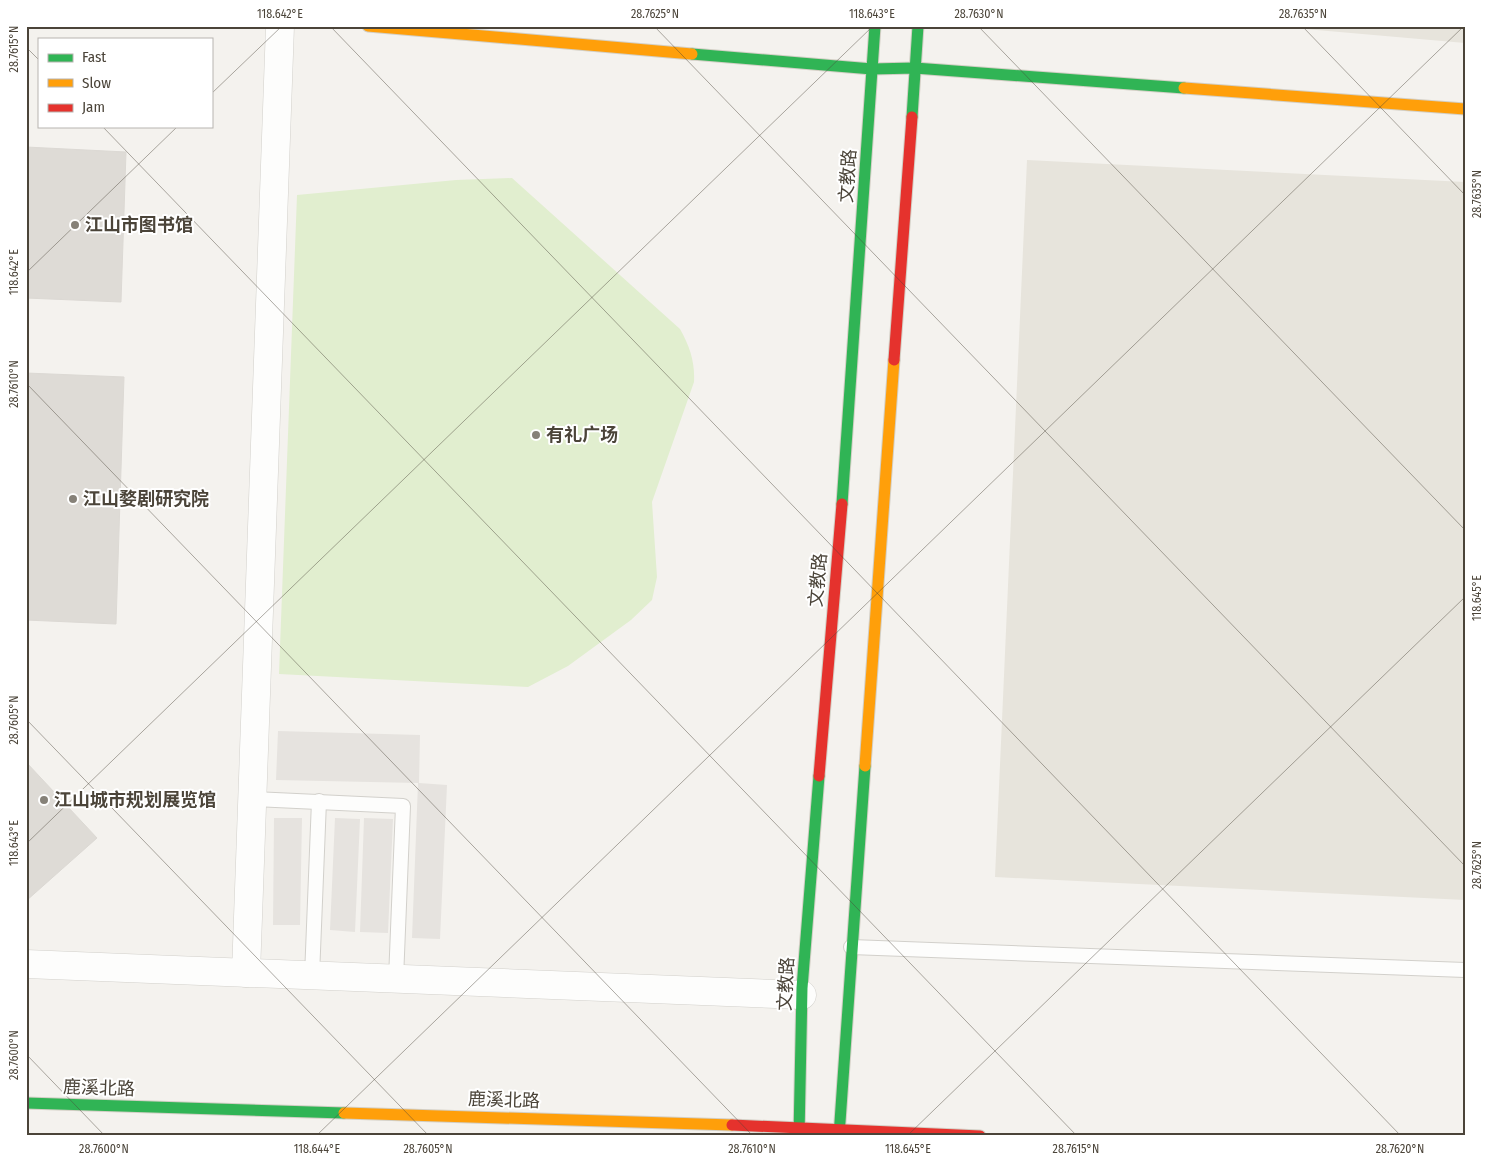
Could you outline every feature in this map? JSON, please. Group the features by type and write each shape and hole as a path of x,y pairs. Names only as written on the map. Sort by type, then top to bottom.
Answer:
{"main road":[{"path":"368,26 872,69 915,68 1465,109"},
{"name":"文教路","path":"799,1131 802,995 848,430 875,26"},
{"path":"839,1132 918,26"},
{"name":"鹿溪北路","path":"26,1103 980,1136"}],"street":[{"path":"246,973 280,26"},
{"path":"26,964 802,995"}],"lane":[{"path":"252,798 403,806 396,979"},
{"path":"312,976 319,801"},
{"path":"851,947 1465,970"}],"shaded area":[{"path":"1271,26 1465,26 1465,43"},
{"path":"1027,160 1465,182 1465,900 995,877"},
{"path":"278,731 420,735 419,783 447,785 440,939 412,938 418,783 276,780"},
{"path":"274,818 302,818 300,925 273,925"},
{"path":"335,818 360,819 355,932 330,930"},
{"path":"364,818 393,819 388,933 360,932"}],"green space":[{"path":"512,178 680,329 689,348 693,361 694,382 652,502 657,577 652,600 631,620 568,666 528,687 279,674 297,195 456,180"}],"building":[{"name":"江山市图书馆","path":"26,147 126,152 121,302 26,298"},
{"name":"江山婺剧研究院","path":"26,373 124,377 116,624 26,620"},
{"name":"江山城市规划展览馆","path":"26,762 97,838 26,901"}],"traffic: fast":[{"path":"842,504 875,26"},
{"path":"912,117 918,26"},
{"path":"692,54 872,69 915,68 1184,88"},
{"path":"839,1136 865,766"},
{"path":"799,1136 802,988 819,776"},
{"path":"26,1103 344,1113"}],"traffic: slow":[{"path":"368,26 692,54"},
{"path":"1184,88 1465,109"},
{"path":"865,766 894,360"},
{"path":"344,1113 732,1125"}],"traffic: jam":[{"path":"894,360 912,117"},
{"path":"819,776 842,504"},
{"path":"732,1125 980,1136"}],"place":[{"name":"江山市图书馆","path":"75,225"},
{"name":"有礼广场","path":"536,435"},
{"name":"江山婺剧研究院","path":"73,499"},
{"name":"江山城市规划展览馆","path":"44,800"}]}
